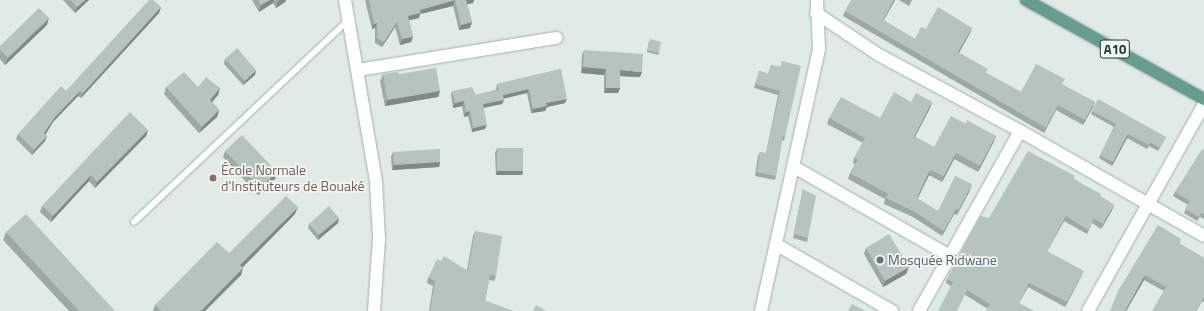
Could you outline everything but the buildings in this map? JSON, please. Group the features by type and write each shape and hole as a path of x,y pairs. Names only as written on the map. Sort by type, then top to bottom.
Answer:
{"main road":[{"name":"A10","path":"1026,0 1204,98"}],"street":[{"path":"345,0 376,182 380,239 374,311"},
{"path":"761,311 777,245 819,49 816,13 817,0"},
{"path":"816,13 879,56 1020,131 1204,236"},
{"path":"358,70 556,38"},
{"path":"1088,311 1204,104"},
{"path":"919,311 1020,131"},
{"path":"794,167 950,256"},
{"path":"777,245 892,311"}],"lane":[{"path":"134,222 348,20"}],"place":[{"name":"École Normale d'Instituteurs de Bouaké","path":"213,178"},
{"name":"Mosquée Ridwane","path":"880,260"}]}
